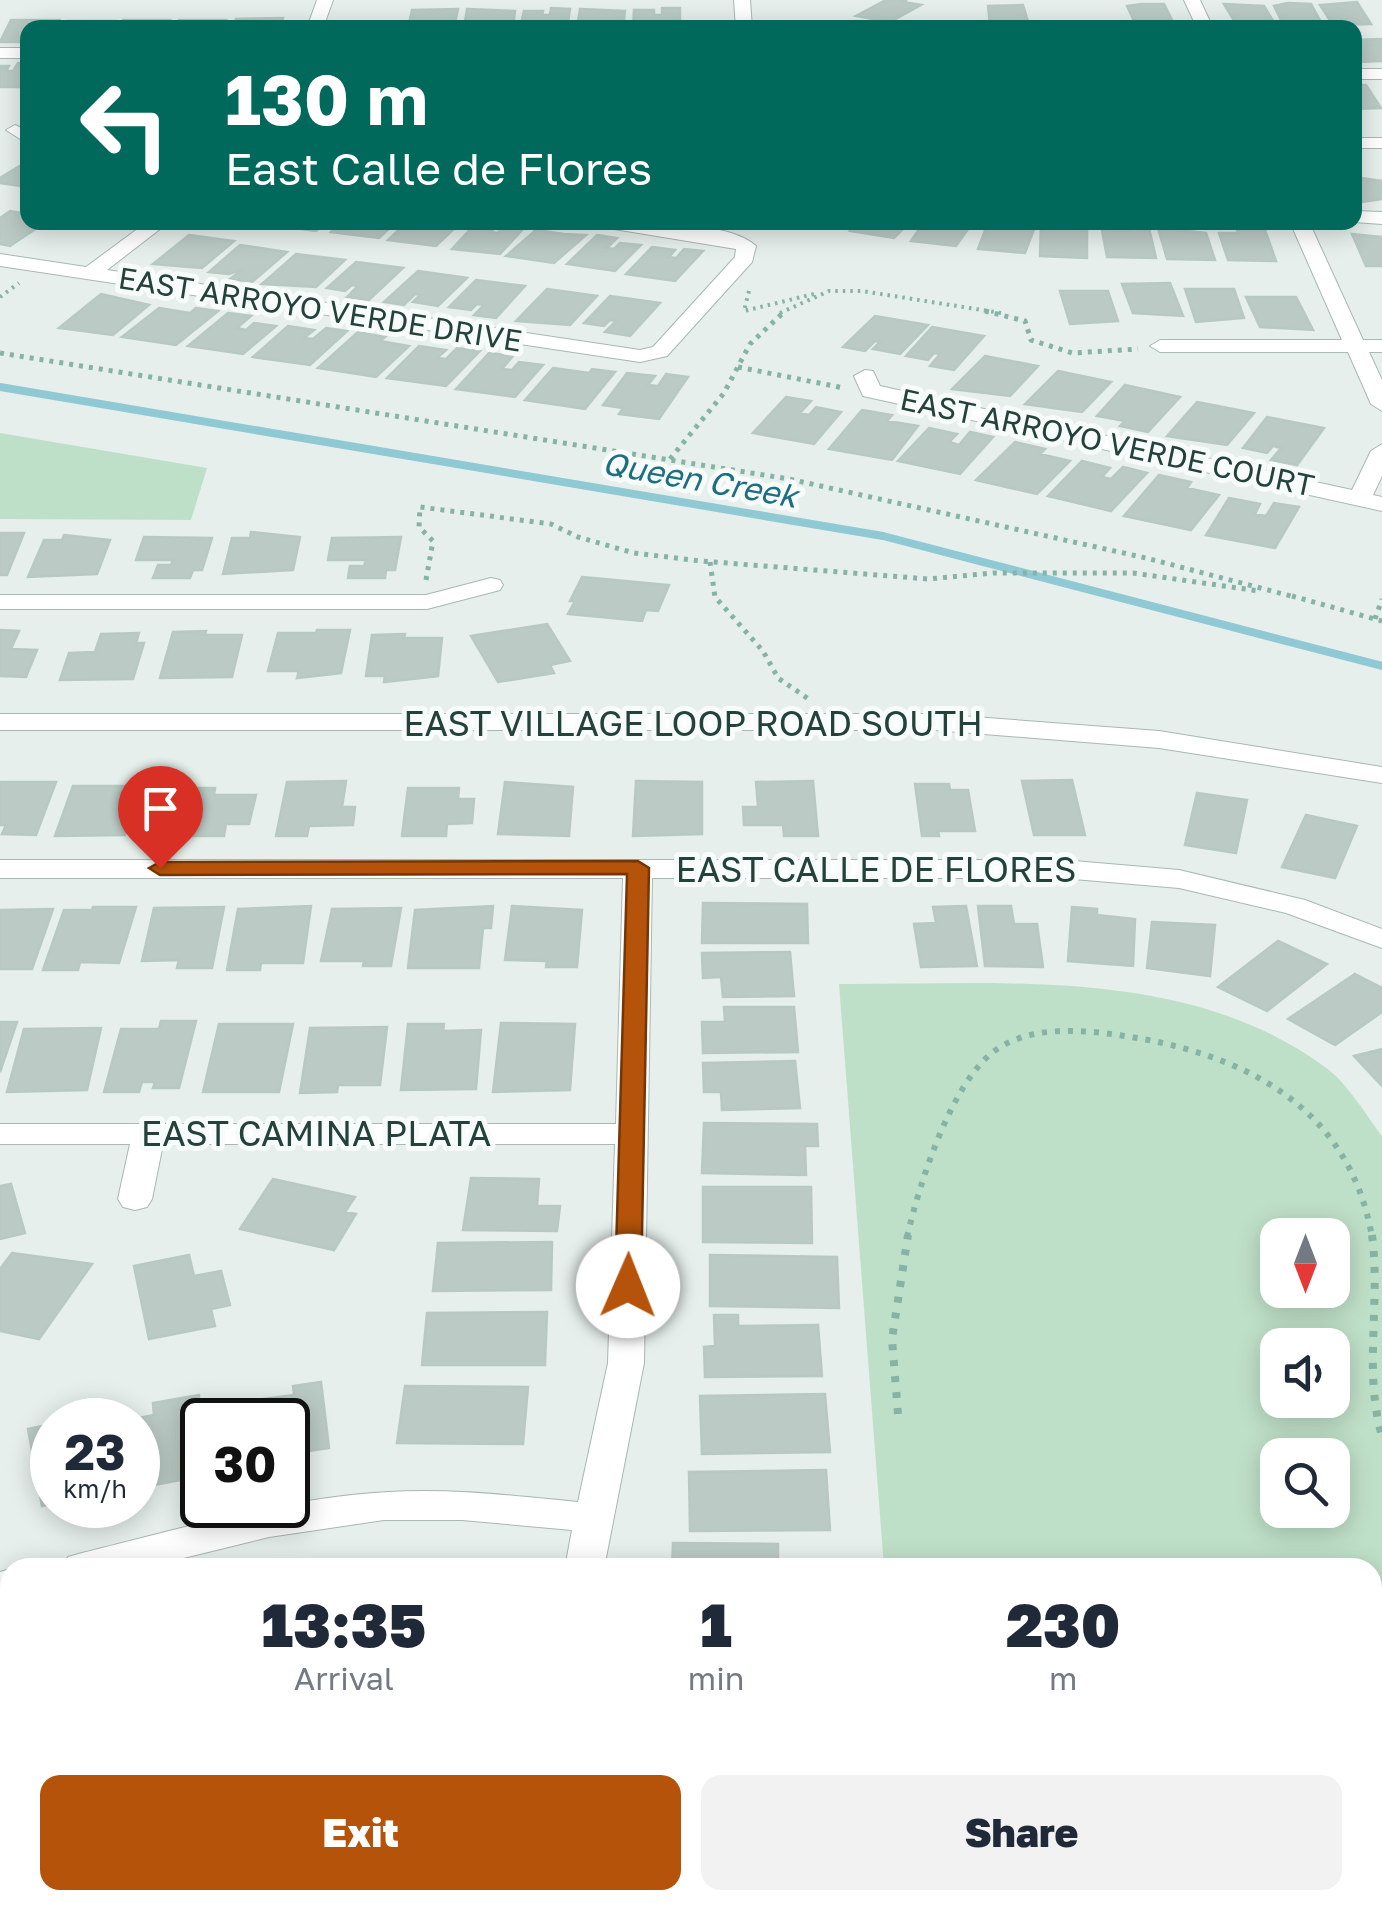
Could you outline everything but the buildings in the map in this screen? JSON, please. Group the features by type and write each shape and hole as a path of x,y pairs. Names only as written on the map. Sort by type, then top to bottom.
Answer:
{"street":[{"path":"88,275 149,230"},
{"path":"668,230 727,238 746,246 746,258 720,286"},
{"path":"1303,230 1382,404"},
{"name":"EAST ARROYO VERDE DRIVE","path":"0,260 640,356 660,352 720,286"},
{"path":"1160,346 1382,346"},
{"name":"EAST ARROYO VERDE COURT","path":"868,384 1371,502"},
{"path":"1371,502 1382,452"},
{"path":"0,602 427,602 491,584"},
{"name":"EAST VILLAGE LOOP ROAD SOUTH","path":"0,722 823,722 1050,726 1271,752 1382,774"},
{"path":"585,1558 626,1363 638,868"},
{"name":"EAST CALLE DE FLORES","path":"0,869 1062,869 1179,879 1295,906 1382,939"},
{"name":"EAST CAMINA PLATA","path":"0,1134 631,1134"},
{"path":"135,1199 149,1134"},
{"path":"124,1558 302,1516 384,1506 458,1505 591,1518"}],"path":[{"path":"720,286 748,290 744,311 792,297 862,291 1006,314 1025,320 1031,340 1072,354 1160,346"},
{"path":"669,460 724,393 750,344 778,314 829,292"},
{"path":"792,297 802,302"},
{"path":"0,353 790,479 974,519 1378,620 1382,599"},
{"path":"738,368 786,374 814,385 868,384"},
{"path":"427,602 425,583 432,541 420,527 420,507 551,524 578,538 634,554 710,562 928,579 993,573 1133,572 1291,596"},
{"path":"710,562 716,597 764,651 778,678 809,699 823,722"},
{"path":"898,1414 892,1381 893,1330 904,1250 910,1217 941,1136 976,1069 1002,1046 1035,1033 1072,1030 1145,1039 1233,1063 1280,1089 1316,1119 1357,1178 1369,1211 1376,1318 1370,1383 1382,1436"}],"green space":[{"path":"0,433 207,468 191,520 0,519"},
{"path":"839,984 1029,984 1156,997 1217,1012 1275,1036 1329,1070 1382,1136 1382,1558 883,1558"}],"waterway":[{"name":"Queen Creek","path":"0,387 883,536 1382,666"}],"route":[{"path":"160,868 638,868 628,1286"}]}
